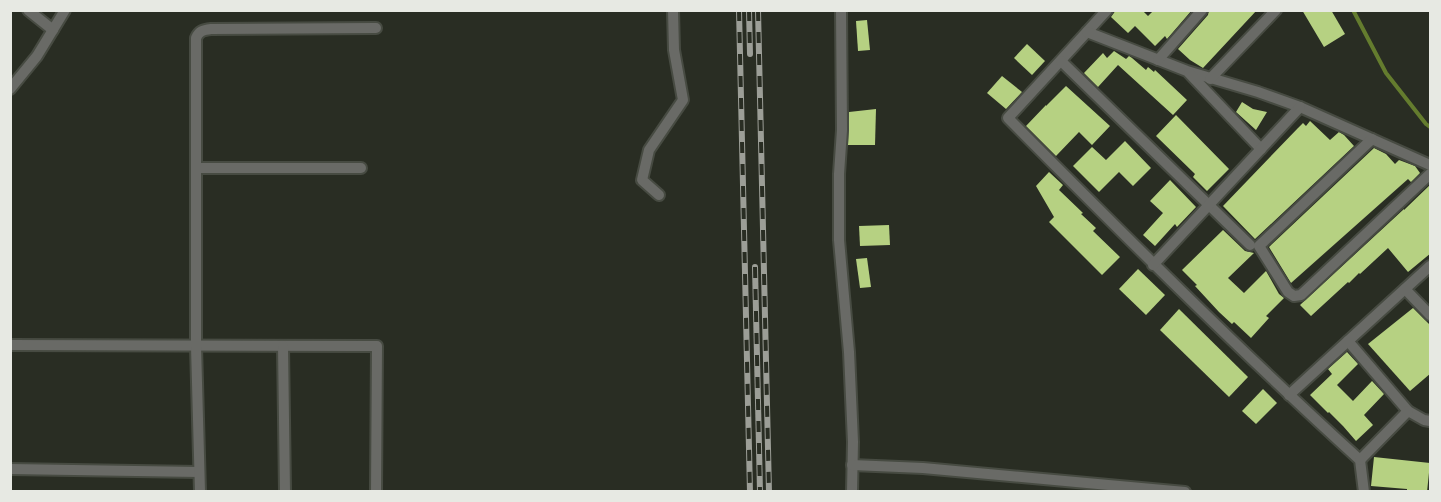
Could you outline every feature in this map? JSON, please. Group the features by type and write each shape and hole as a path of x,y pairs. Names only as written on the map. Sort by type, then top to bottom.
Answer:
{"street":[{"path":"28,10 53,30"},
{"path":"10,89 37,56 65,10"},
{"path":"659,195 642,180 649,150 683,100 674,50 673,10"},
{"path":"841,10 842,130 839,240 849,352 853,442 852,492"},
{"path":"1107,10 1008,118 1153,265 1288,395 1360,459 1364,492"},
{"path":"1158,60 1202,10"},
{"path":"1210,79 1276,10"},
{"path":"200,492 196,345 196,38 198,33 210,29 376,28"},
{"path":"1087,32 1187,71 1300,107 1431,165"},
{"path":"1061,61 1250,245"},
{"path":"1187,71 1261,149"},
{"path":"1153,265 1300,107"},
{"path":"1372,139 1259,246 1288,292 1294,296 1301,294 1431,174"},
{"path":"196,168 360,168"},
{"path":"1288,395 1431,266"},
{"path":"1405,289 1431,315"},
{"path":"1348,341 1408,411 1424,420 1431,421"},
{"path":"10,345 377,346 376,492"},
{"path":"283,346 285,492"},
{"path":"1360,459 1408,411"},
{"path":"852,465 923,468 1185,492"},
{"path":"10,470 199,472"}],"building":[{"path":"1116,10 1142,10 1148,16 1154,10 1192,10 1167,39 1165,36 1155,46 1135,26 1128,33 1111,17"},
{"path":"1209,10 1257,10 1203,68 1178,49 1208,15"},
{"path":"1302,10 1331,10 1345,34 1324,47"},
{"path":"867,20 870,50 858,51 856,21"},
{"path":"1027,44 1045,61 1032,75 1014,58"},
{"path":"1114,51 1126,59 1129,56 1146,70 1148,67 1154,72 1155,70 1187,100 1173,115 1118,65 1098,87 1084,73 1103,53 1107,58"},
{"path":"1002,76 1022,92 1006,109 987,93"},
{"path":"1066,86 1110,126 1092,145 1079,132 1056,156 1026,126"},
{"path":"1242,102 1253,109 1267,112 1256,130 1236,112"},
{"path":"876,109 875,145 848,145 849,112"},
{"path":"1176,115 1229,169 1207,191 1193,177 1195,174 1156,136"},
{"path":"1310,121 1330,140 1339,132 1354,146 1255,239 1223,206 1303,123 1306,126"},
{"path":"1125,141 1151,168 1133,186 1119,172 1099,192 1073,166 1092,147 1106,160"},
{"path":"1374,148 1386,154 1395,164 1399,160 1415,166 1420,173 1411,182 1408,179 1291,283 1269,247"},
{"path":"1049,172 1063,185 1059,190 1096,228 1093,231 1120,257 1102,275 1049,222 1054,217 1036,186"},
{"path":"1170,180 1196,207 1177,227 1175,224 1155,246 1143,235 1163,213 1150,201"},
{"path":"1431,184 1431,253 1408,272 1388,248 1311,316 1300,305"},
{"path":"889,225 890,245 860,246 859,226"},
{"path":"1223,230 1245,251 1254,253 1228,278 1244,293 1266,271 1279,294 1284,298 1266,316 1269,318 1251,338 1219,312 1182,270"},
{"path":"867,258 871,287 860,288 856,259"},
{"path":"1138,269 1165,295 1146,315 1119,289"},
{"path":"1413,308 1431,326 1431,373 1410,391 1368,344"},
{"path":"1179,309 1248,377 1229,397 1160,330"},
{"path":"1347,352 1358,364 1337,385 1353,401 1372,381 1384,394 1364,415 1373,425 1356,441 1310,395 1332,374 1328,369"},
{"path":"1263,389 1277,403 1256,424 1242,411"},
{"path":"1374,457 1430,463 1427,492 1371,486"}],"waterway":[{"path":"1353,10 1386,73 1430,127"}],"railway":[{"path":"739,10 750,492"},
{"path":"749,10 750,54"},
{"path":"758,10 769,492"},
{"path":"755,267 760,492"}]}
